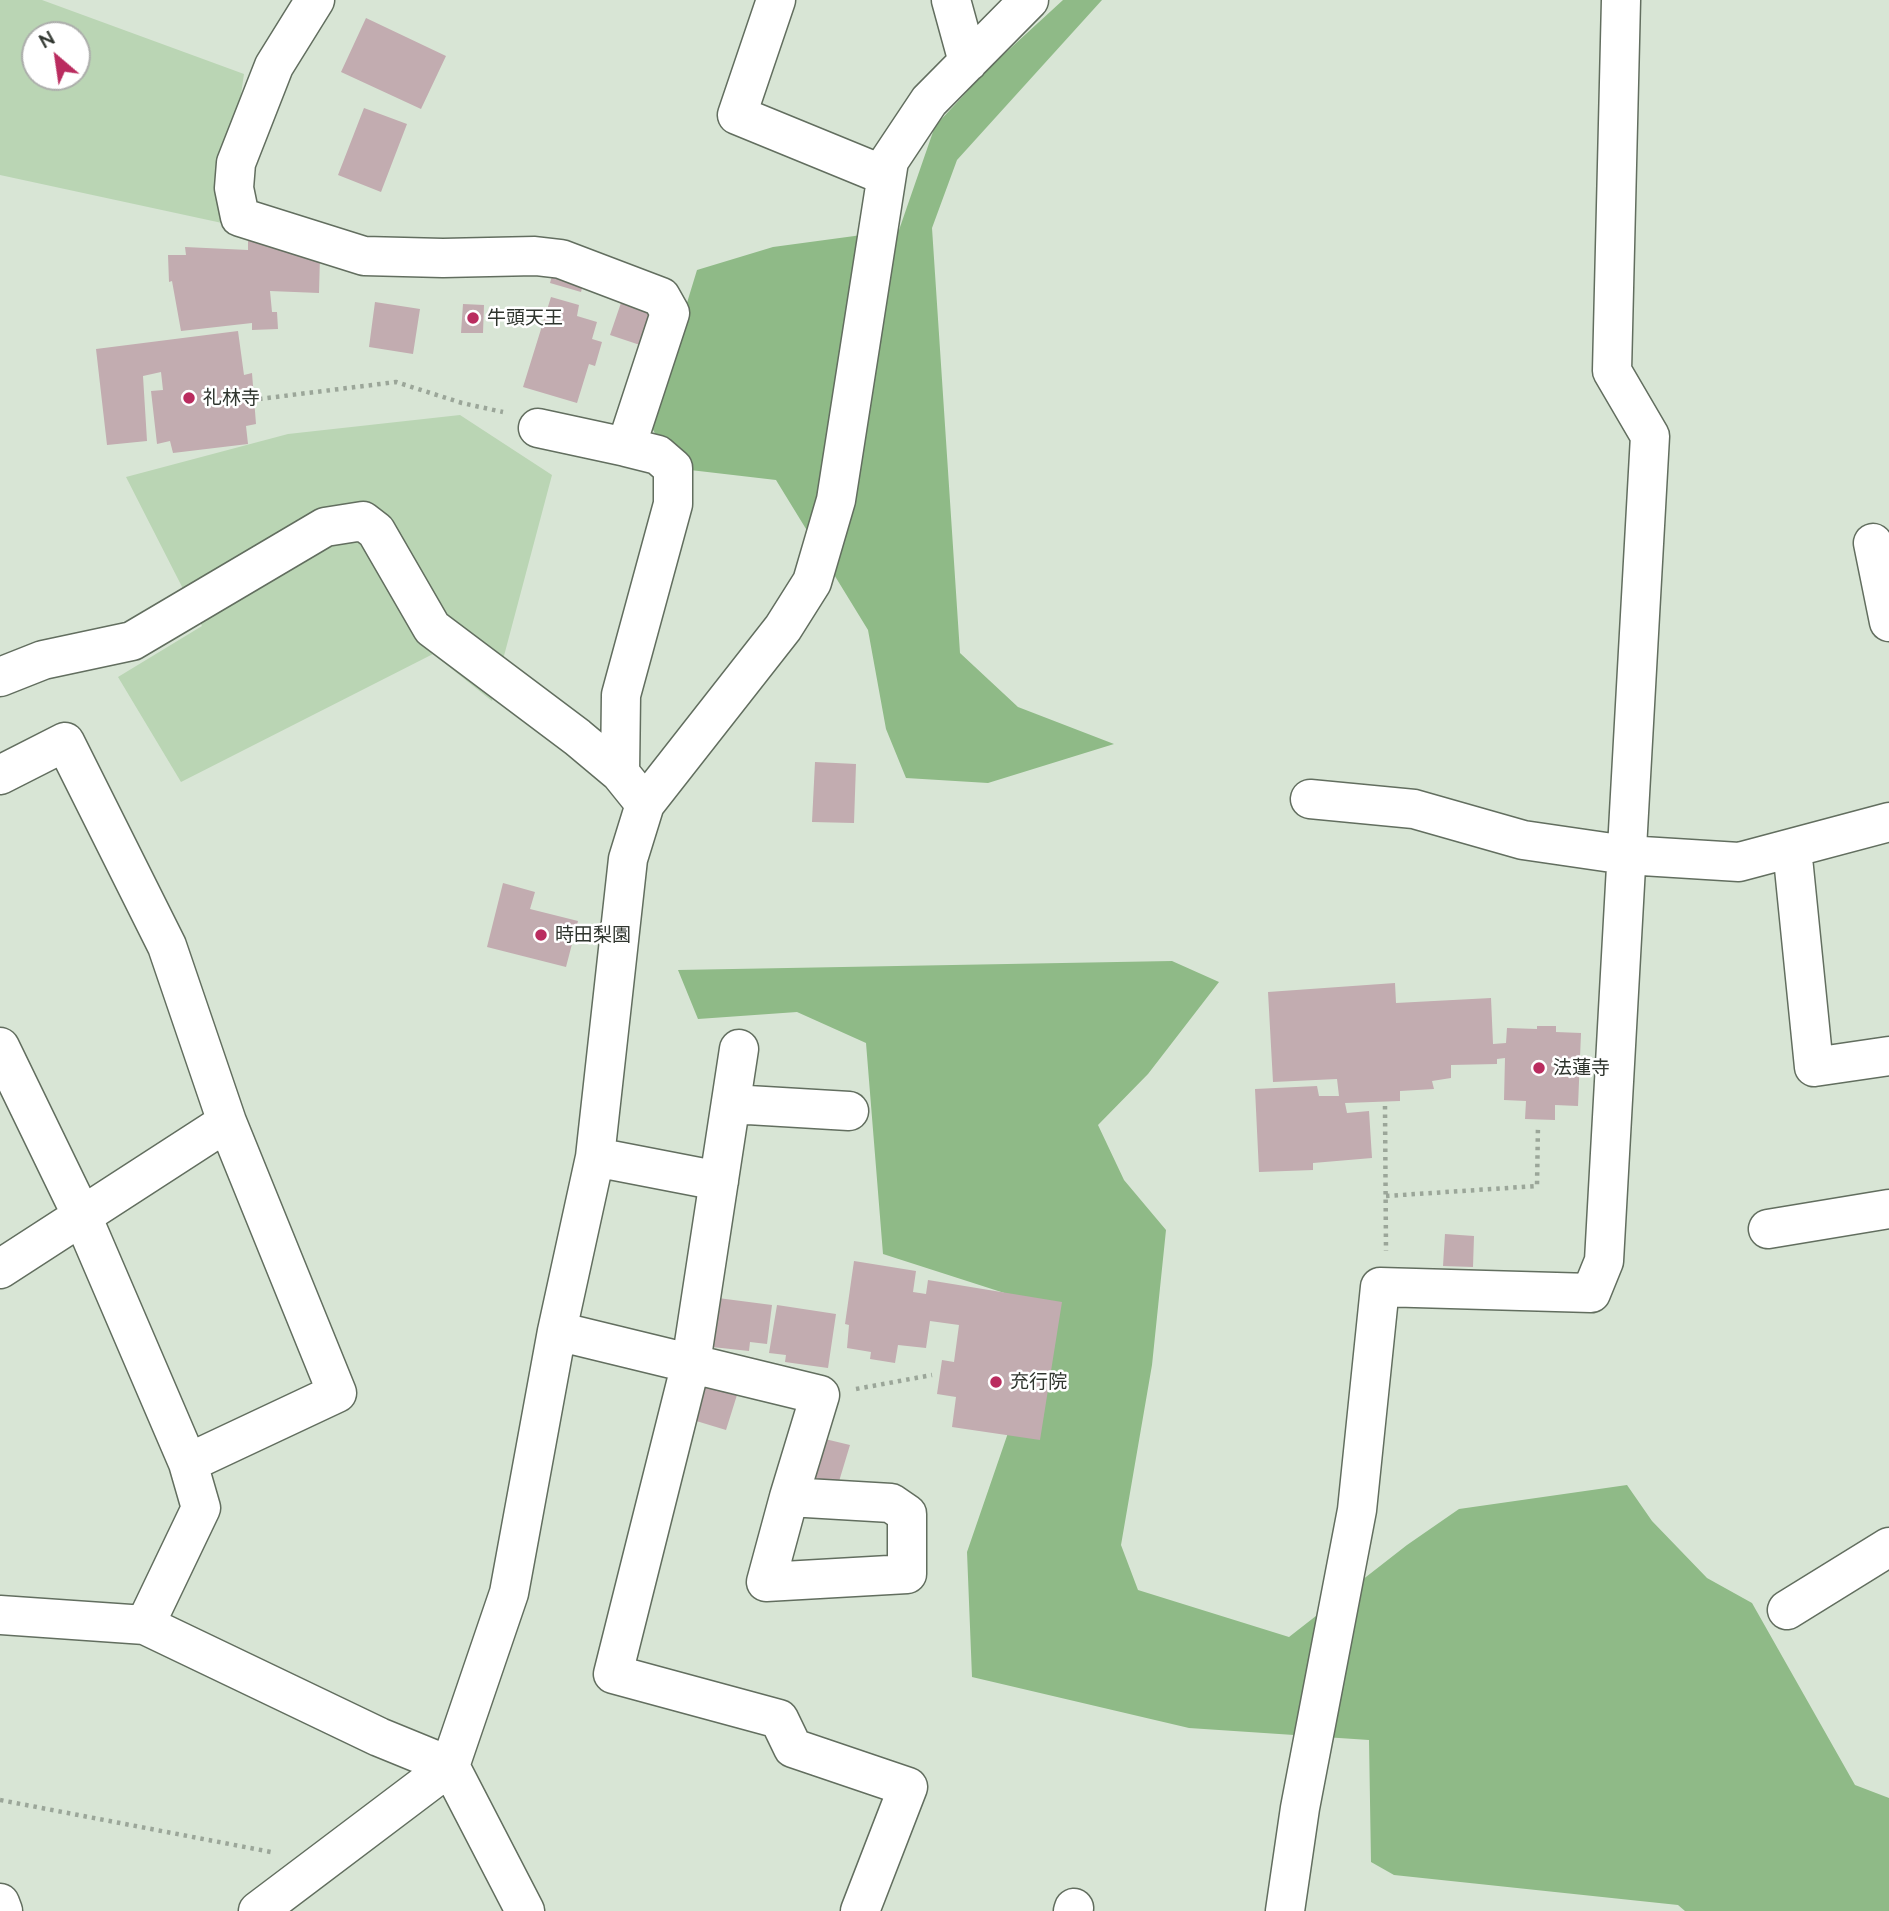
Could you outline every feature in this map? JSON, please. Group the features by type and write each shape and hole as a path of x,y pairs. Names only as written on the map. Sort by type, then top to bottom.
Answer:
{"street":[{"path":"315,0 274,66 236,163 234,188 240,217 364,256 535,256 561,259 661,297 670,313 626,447"},
{"path":"776,0 737,115 886,176"},
{"path":"951,0 968,62"},
{"path":"258,1911 450,1766 509,1593 557,1331 595,1157 628,859 645,804 783,628 812,582 836,500 889,161 929,101 1029,0"},
{"path":"1285,1911 1300,1808 1357,1510 1380,1287 1591,1293 1604,1261 1650,436 1612,371 1621,0"},
{"path":"538,428 658,455 673,468 673,504 621,695 620,773"},
{"path":"0,677 43,660 132,641 325,527 363,521 376,531 432,628 577,737 620,773 645,804"},
{"path":"1873,542 1889,622"},
{"path":"0,775 65,742 167,946 227,1122 337,1393 188,1463"},
{"path":"1310,799 1414,809 1523,840 1626,855 1739,862 1889,822"},
{"path":"1792,848 1814,1067 1889,1056"},
{"path":"0,1047 82,1216 188,1463 201,1508 145,1625"},
{"path":"739,1049 691,1363 613,1674 779,1718 793,1748 908,1787 860,1911"},
{"path":"731,1104 849,1111"},
{"path":"0,1269 227,1122"},
{"path":"595,1157 719,1181"},
{"path":"1768,1229 1889,1209"},
{"path":"557,1331 820,1395 789,1497"},
{"path":"1787,1610 1889,1546"},
{"path":"0,1615 145,1625 379,1737 450,1766 525,1911"},
{"path":"0,1903 2,1911"}],"path":[{"path":"259,399 396,382 462,403 527,418 538,428"},
{"path":"1385,1106 1386,1287"},
{"path":"1386,1196 1537,1186 1538,1125"},
{"path":"820,1395 932,1375"},
{"path":"0,1800 283,1854 313,1870"}],"green space":[{"path":"0,0 42,0 244,74 222,223 0,175"},
{"path":"1063,0 1102,0 957,160 932,228 960,653 1018,707 1114,744 988,783 906,778 886,729 868,630 776,480 673,468 650,424 697,270 773,247 899,230 935,126 990,67"},
{"path":"460,415 552,475 492,701 433,654 181,782 118,677 202,626 126,477 288,434"},
{"path":"1172,961 1219,982 1148,1074 1098,1125 1124,1180 1166,1230 1152,1365 1121,1545 1138,1590 1289,1637 1407,1545 1459,1509 1627,1485 1652,1521 1707,1578 1752,1603 1855,1785 1889,1798 1889,1911 1685,1911 1678,1905 1394,1875 1371,1862 1369,1740 1189,1728 972,1677 967,1552 1051,1308 883,1254 866,1043 797,1012 698,1019 678,970"}],"building":[{"path":"366,18 446,56 421,109 341,72"},
{"path":"364,108 407,124 381,192 338,175"},
{"path":"248,240 268,241 292,249 293,255 320,256 319,293 270,291 272,312 277,312 278,329 252,330 252,323 181,331 172,281 169,282 168,255 186,255 185,247 248,250"},
{"path":"553,272 584,281 581,292 550,283"},
{"path":"551,297 579,305 577,316 597,322 592,339 602,342 595,366 589,364 577,403 523,387"},
{"path":"623,297 656,309 643,346 610,335"},
{"path":"375,302 420,309 413,354 369,347"},
{"path":"463,304 484,305 483,333 461,333"},
{"path":"238,331 244,375 252,373 256,424 246,426 248,444 173,453 170,441 157,444 151,391 163,390 161,372 143,376 147,441 107,445 96,349"},
{"path":"815,762 856,764 854,823 812,822"},
{"path":"503,883 535,892 530,909 578,921 566,967 487,947"},
{"path":"1395,983 1396,1003 1491,998 1493,1044 1506,1043 1507,1028 1537,1029 1537,1026 1556,1026 1556,1032 1581,1033 1578,1106 1555,1105 1555,1120 1525,1119 1526,1101 1504,1100 1505,1058 1497,1059 1497,1064 1451,1065 1451,1078 1432,1081 1434,1089 1400,1091 1400,1101 1345,1103 1347,1113 1369,1111 1372,1158 1313,1163 1313,1170 1259,1172 1255,1089 1317,1086 1319,1096 1339,1096 1337,1079 1273,1082 1268,992"},
{"path":"1445,1234 1474,1236 1473,1267 1443,1266"},
{"path":"854,1261 916,1271 913,1292 926,1294 928,1280 1062,1302 1040,1440 952,1427 956,1397 937,1394 942,1360 954,1362 959,1325 930,1321 926,1348 898,1345 895,1363 870,1359 871,1352 847,1348 849,1325 845,1324"},
{"path":"718,1298 772,1305 767,1344 750,1342 749,1351 712,1347"},
{"path":"777,1305 836,1314 828,1368 785,1362 786,1355 769,1353"},
{"path":"704,1385 737,1395 726,1430 693,1420"},
{"path":"825,1439 850,1445 837,1488 812,1483"}],"place":[{"name":"牛頭天王","path":"473,318"},
{"name":"礼林寺","path":"189,398"},
{"name":"時田梨園","path":"541,935"},
{"name":"法蓮寺","path":"1539,1068"},
{"name":"充行院","path":"996,1382"}]}
